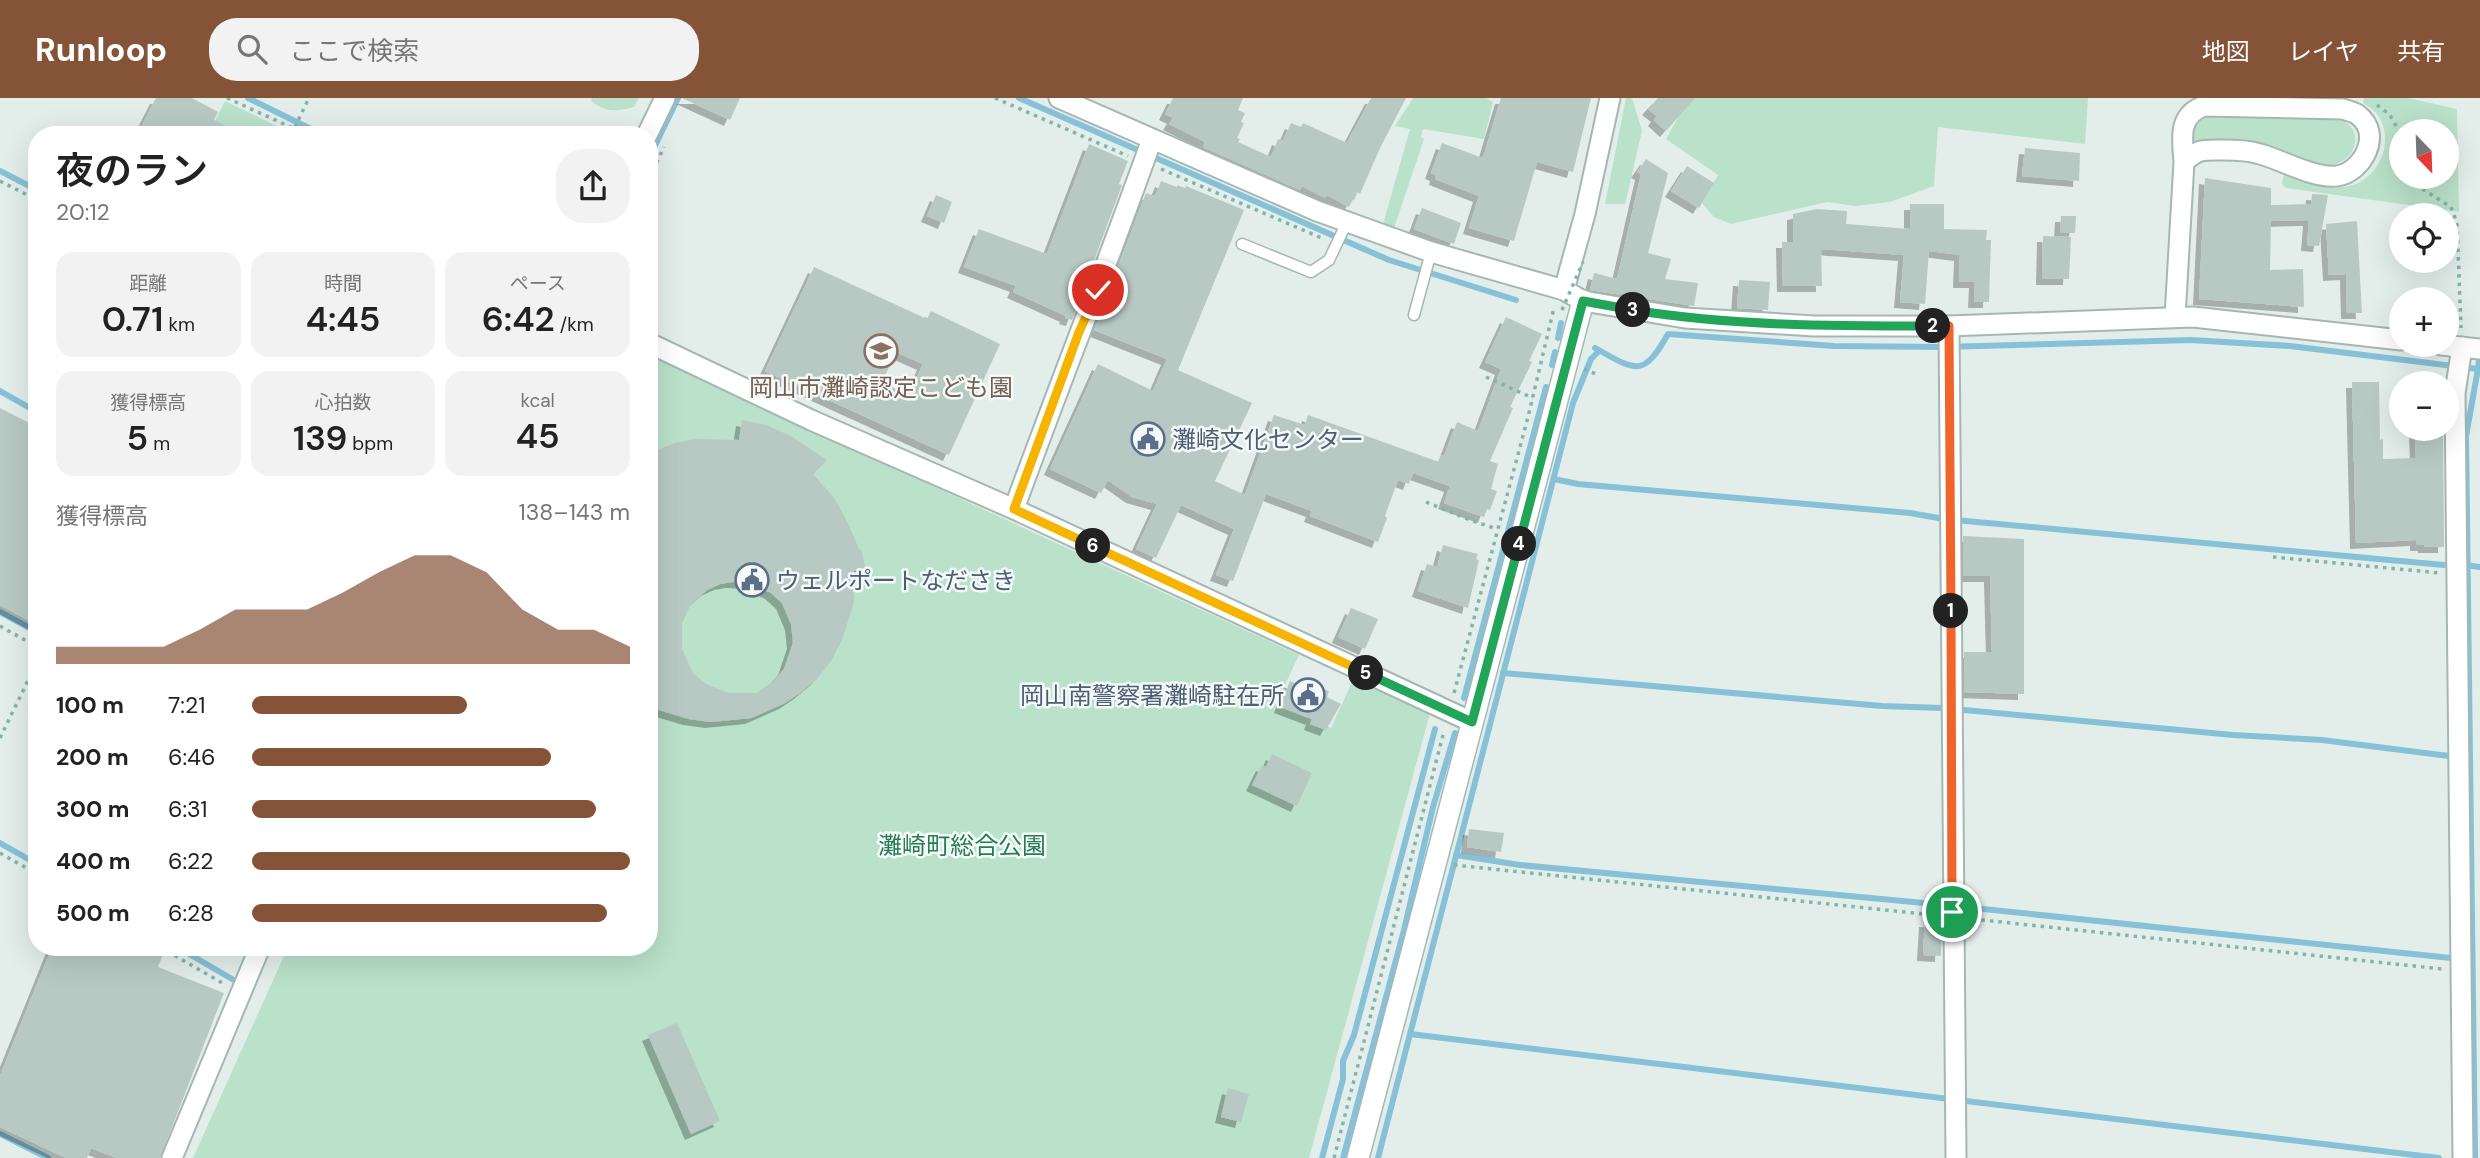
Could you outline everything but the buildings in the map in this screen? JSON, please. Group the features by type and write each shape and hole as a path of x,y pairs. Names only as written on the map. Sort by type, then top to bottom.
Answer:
{"street":[{"path":"651,126 665,98"},
{"path":"1059,98 1148,148 1317,211 1342,232 1427,265 1564,290 1583,301 1685,318 1814,326 1949,340 2175,317 2269,324 2389,339"},
{"path":"1564,290 1585,214 1610,98"},
{"path":"2175,317 2184,162 2182,139 2189,113 2204,106 2343,109 2358,114 2369,136 2368,151 2361,163 2350,172 2337,176 2323,175 2257,153 2243,151 2203,149 2184,162"},
{"path":"1014,509 1079,332 1098,290 1148,148"},
{"path":"1358,1158 1583,301"},
{"path":"1949,340 1955,1158"},
{"path":"658,347 1472,722"},
{"path":"2463,1158 2455,393 2465,358"},
{"path":"172,1158 256,956"}],"lane":[{"path":"1242,244 1311,272 1329,260 1342,232"},
{"path":"1414,315 1427,265"}],"path":[{"path":"227,98 273,121 295,126 309,98"},
{"path":"2367,99 2392,119"},
{"path":"0,181 28,195"},
{"path":"2422,189 2451,207 2457,223 2465,358"},
{"path":"1562,310 1583,262"},
{"path":"1486,377 1533,398"},
{"path":"1426,502 1497,528"},
{"path":"2273,557 2457,576"},
{"path":"0,626 28,642"},
{"path":"0,738 28,680"},
{"path":"0,853 28,869"},
{"path":"176,956 241,994"}],"green space":[{"path":"592,98 639,98 634,107 616,110 601,107 591,101"},
{"path":"1413,98 1486,98 1493,102 1484,139 1423,129 1421,137 1424,139 1394,228 1383,224 1410,129 1395,126"},
{"path":"1626,98 1633,101 1642,131 1625,204 1605,204"},
{"path":"1689,98 2088,98 2085,144 1938,127 1934,186 1890,202 1855,206 1827,202 1731,224 1714,217 1702,203 1718,175 1666,139"},
{"path":"2364,98 2408,98 2457,109 2457,119 2389,119 2389,189 2459,189 2459,203 2394,203 2286,188 2282,184 2284,173 2318,185 2336,187 2353,185 2371,174 2382,157 2385,136 2383,126 2372,109 2363,103"},
{"path":"225,101 277,126 212,126"},
{"path":"2203,115 2334,116 2346,122 2352,129 2354,146 2343,161 2321,167 2269,147 2244,142 2204,141 2189,147 2190,128"},
{"name":"灘崎町総合公園","path":"658,359 1299,655 1276,704 1331,728 1353,680 1430,713 1309,1158 193,1158 284,956 658,956"}],"waterway":[{"path":"248,98 305,126"},
{"path":"658,139 678,98"},
{"path":"1019,98 1389,260 1516,300"},
{"path":"0,171 28,185"},
{"path":"1558,338 1561,323"},
{"path":"1595,348 1629,365 1637,366 1652,358 1668,334 1834,346 1943,347 2191,340 2290,346 2478,369 2479,360"},
{"path":"1378,1158 1573,403 1591,359 1599,351"},
{"path":"1552,365 1555,352"},
{"path":"2475,1158 2466,436 2480,369"},
{"path":"1464,698 1546,387"},
{"path":"0,391 28,407"},
{"path":"1554,479 1578,484 2444,565"},
{"path":"2465,565 2480,567"},
{"path":"0,612 28,627"},
{"path":"1503,673 1882,706 1943,708 2233,735 2322,740 2449,756"},
{"path":"1322,1158 1343,1079 1343,1061 1354,1035 1435,729"},
{"path":"1343,1158 1404,930 1433,807 1455,733"},
{"path":"0,843 28,859"},
{"path":"1456,855 1520,865 1945,905 2451,958"},
{"path":"192,956 232,979"},
{"path":"1410,1034 2439,1158"},
{"path":"0,1134 48,1158"}],"place":[{"name":"岡山市灘崎認定こども園","path":"881,351"},
{"name":"灘崎文化センター","path":"1148,439"},
{"name":"ウェルポートなださき","path":"752,580"},
{"name":"岡山南警察署灘崎駐在所","path":"1308,695"}],"route":[{"path":"1098,290 1079,332 1014,509 1472,722 1583,301 1685,318 1814,326 1949,326 1952,912"}]}
